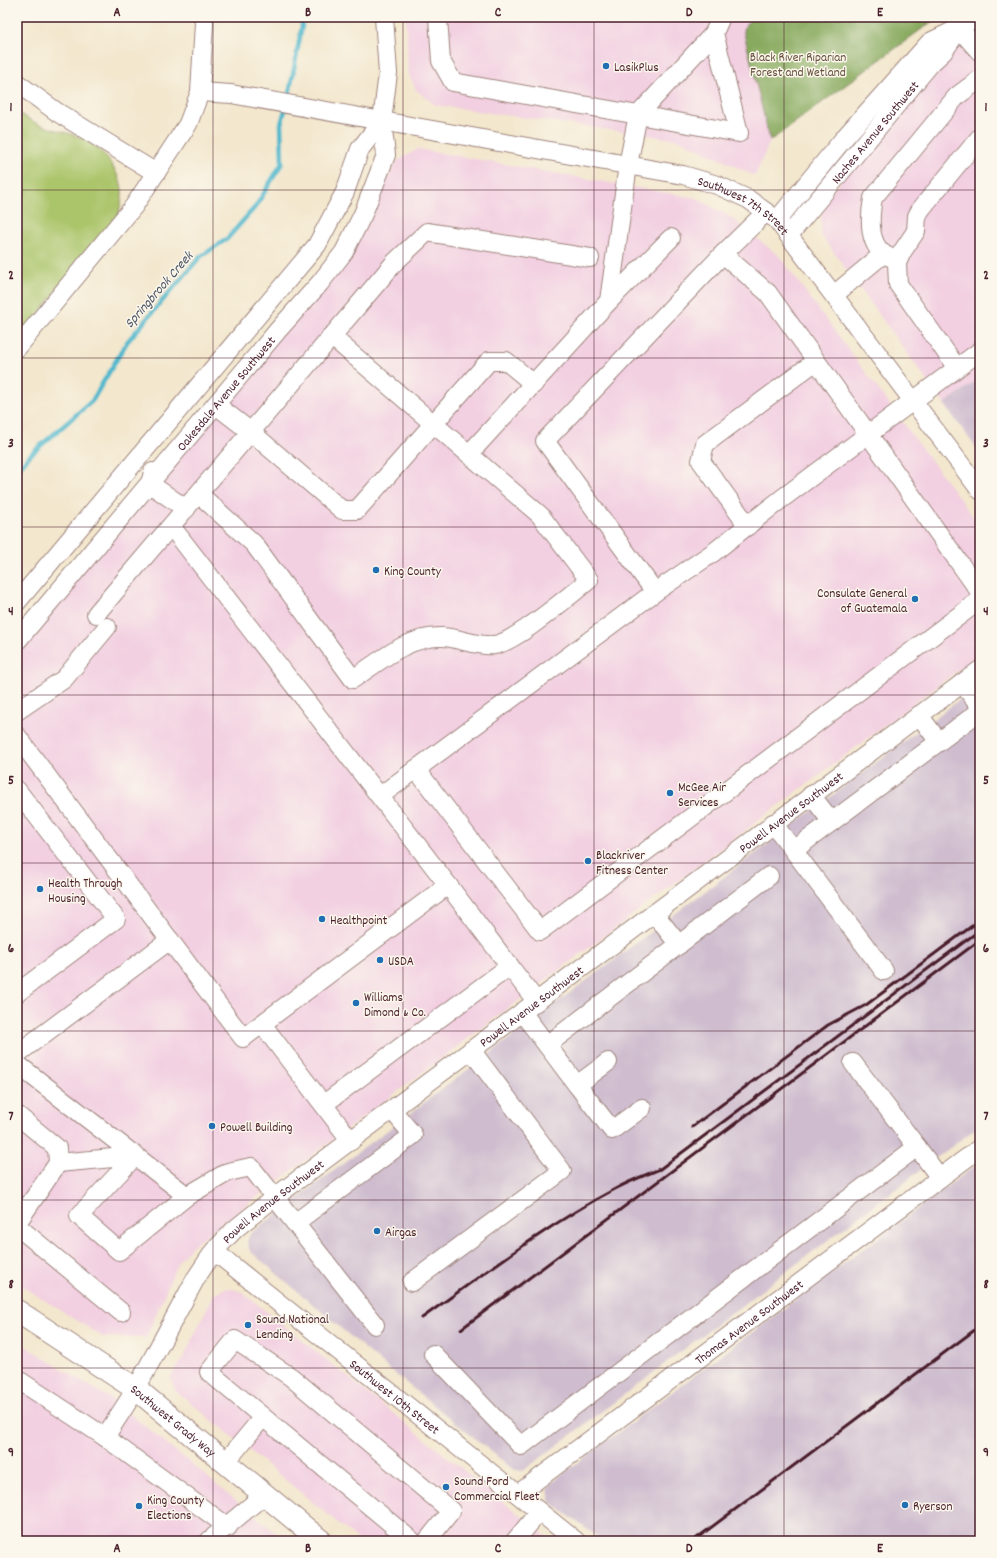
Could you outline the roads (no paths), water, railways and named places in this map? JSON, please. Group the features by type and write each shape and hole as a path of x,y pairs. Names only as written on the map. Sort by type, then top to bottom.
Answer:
{"main road":[{"name":"Southwest Grady Way","path":"17,1311 136,1389 321,1541"}],"street":[{"path":"17,348 134,206 188,124 200,92 204,23 203,17"},
{"name":"Oakesdale Avenue Southwest","path":"17,641 320,283 344,252 363,214 386,155 382,121 388,73 384,17"},
{"path":"438,17 441,61 453,82 739,133 718,25"},
{"name":"Naches Avenue Southwest","path":"655,592 545,441 723,254 772,216 930,42 959,28 975,17"},
{"path":"609,301 628,165 638,115 718,25"},
{"path":"959,28 980,52"},
{"name":"Naches Avenue Southwest","path":"789,235 857,150 942,52 959,28"},
{"path":"957,368 898,284 891,257 874,242 869,217 873,198 958,96 980,79"},
{"path":"17,84 57,112 156,173"},
{"name":"Southwest 7th Street","path":"200,92 242,96 683,175 717,185 748,199 772,216 789,235 978,484"},
{"name":"Oakesdale Avenue Southwest","path":"17,602 317,245 345,192 360,149 382,121"},
{"path":"834,295 891,257 916,230 917,216 921,209 980,137"},
{"path":"17,711 64,679 101,620 172,526 395,262 427,232 590,258"},
{"path":"469,454 609,301 671,238"},
{"path":"723,254 768,294 980,592"},
{"path":"186,509 150,484 159,451 234,360 242,336"},
{"path":"199,494 254,544 353,679 400,648 422,638 442,636 494,645 510,640 589,580 540,515 331,336"},
{"path":"380,796 655,592 683,574 748,526 780,500 980,351"},
{"path":"216,405 251,432 342,510 357,510 490,361 506,361 534,384"},
{"path":"748,526 701,461 705,444 816,361"},
{"path":"172,526 536,1001"},
{"path":"416,769 540,931 980,600"},
{"name":"Powell Avenue Southwest","path":"105,1437 136,1389 196,1278 214,1251 235,1228 773,823 980,670"},
{"path":"962,683 980,706"},
{"path":"794,850 980,711"},
{"path":"918,715 939,742"},
{"path":"17,736 243,1038 448,885"},
{"path":"17,790 116,919 17,994"},
{"path":"811,795 832,822"},
{"path":"773,823 884,971"},
{"path":"547,1046 769,876"},
{"path":"654,913 678,945"},
{"path":"17,1054 170,940"},
{"path":"324,1104 510,966"},
{"path":"522,1012 612,1130 642,1108"},
{"path":"262,1024 351,1141"},
{"path":"412,1282 562,1171 471,1050"},
{"path":"577,1085 608,1062"},
{"path":"853,1063 940,1178"},
{"path":"17,1064 187,1196"},
{"path":"295,1223 413,1135 392,1110"},
{"path":"17,1116 57,1148 58,1163 17,1223"},
{"path":"433,1354 521,1446 917,1147"},
{"name":"Thomas Avenue Southwest","path":"518,1494 980,1148"},
{"path":"58,1163 135,1156"},
{"path":"135,1156 79,1216 119,1251 187,1196 228,1172 251,1167 375,1325"},
{"path":"17,1226 121,1312"},
{"name":"Southwest 10th Street","path":"214,1251 576,1541"},
{"path":"412,1541 209,1372 235,1340 292,1377 451,1511 427,1541"},
{"path":"17,1379 105,1437 228,1527"},
{"path":"225,1463 263,1417"},
{"path":"209,1541 228,1527 264,1495"},
{"path":"515,1541 539,1512"}],"waterway":[{"name":"Springbrook Creek","path":"288,100 302,26 302,17"},
{"name":"Springbrook Creek","path":"17,470 31,454 92,401 127,342 200,257 227,239 256,206 282,163 281,124 286,107"}],"railway":[{"path":"692,1127 828,1025 866,1005 980,920"},
{"path":"422,1318 517,1250 565,1218 621,1186 660,1169 980,930"},
{"path":"461,1329 980,940"},
{"path":"693,1541 980,1326"}],"place":[{"name":"LasikPlus","path":"606,66"},
{"name":"King County","path":"376,570"},
{"name":"Consulate General of Guatemala","path":"915,599"},
{"name":"McGee Air Services","path":"670,793"},
{"name":"Blackriver Fitness Center","path":"588,861"},
{"name":"Health Through Housing","path":"40,889"},
{"name":"Healthpoint","path":"322,919"},
{"name":"USDA","path":"380,960"},
{"name":"Williams Dimond & Co.","path":"356,1003"},
{"name":"Powell Building","path":"212,1126"},
{"name":"Airgas","path":"377,1231"},
{"name":"Sound National Lending","path":"248,1325"},
{"name":"Sound Ford Commercial Fleet","path":"446,1487"},
{"name":"Ryerson","path":"905,1505"},
{"name":"King County Elections","path":"139,1506"}],"park label":[{"name":"Black River Riparian Forest and Wetland","path":"798,64"}]}
